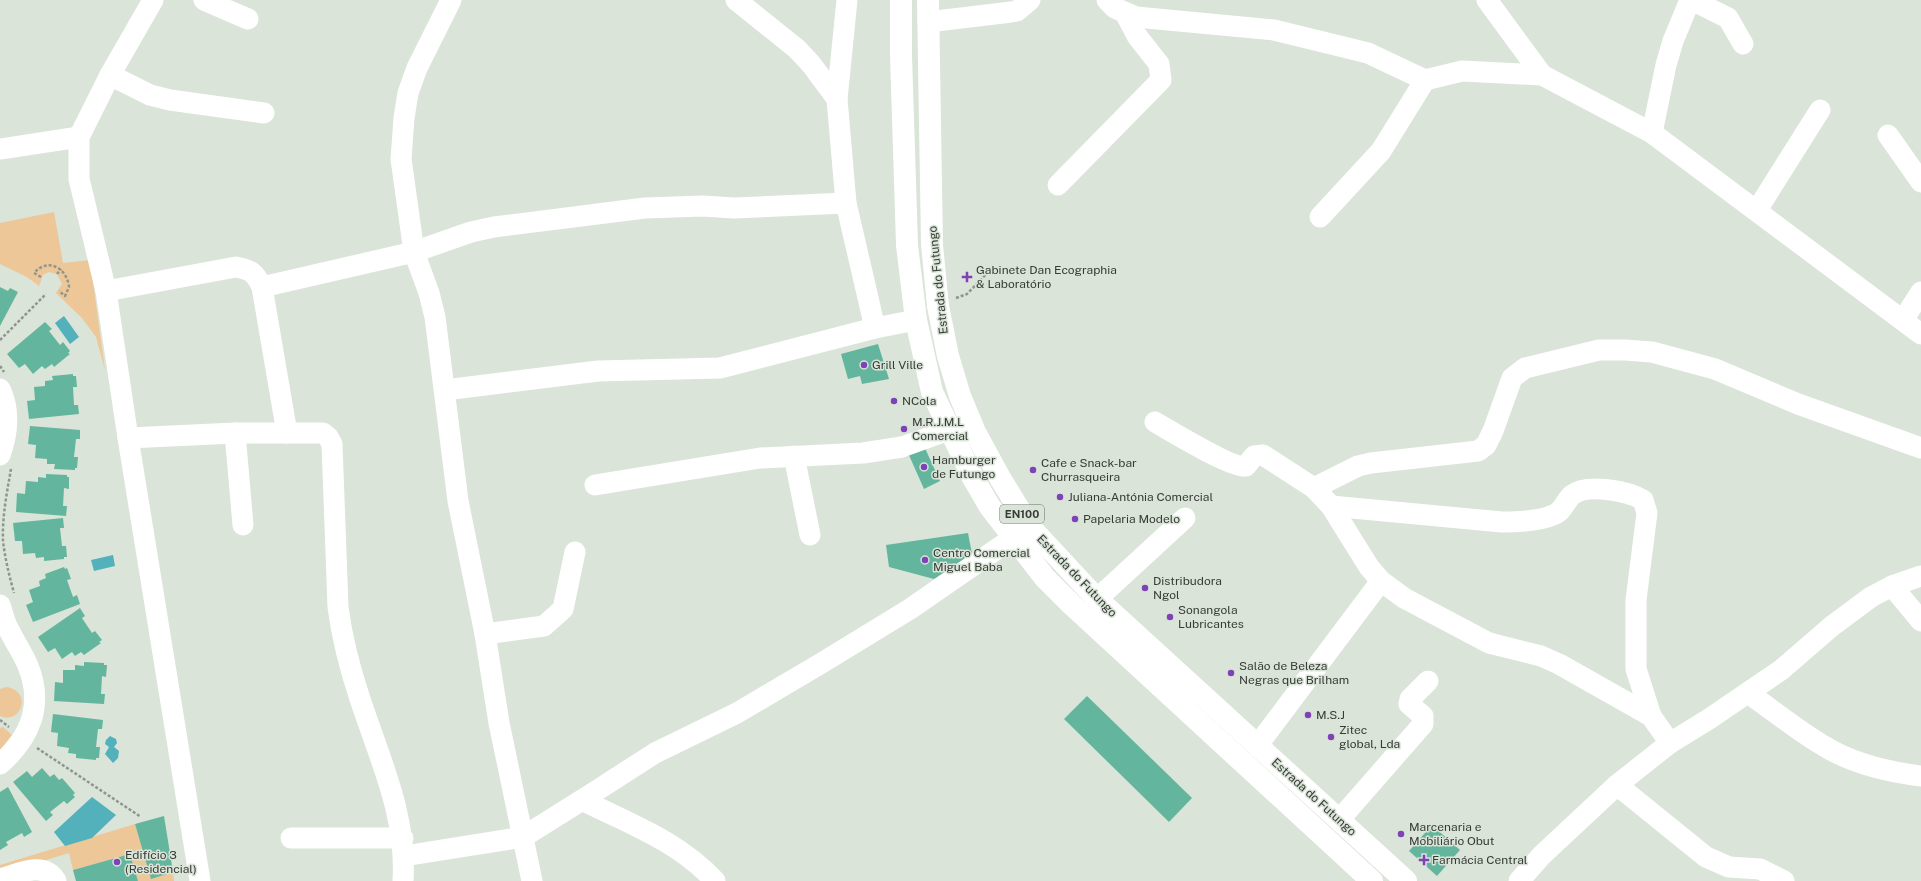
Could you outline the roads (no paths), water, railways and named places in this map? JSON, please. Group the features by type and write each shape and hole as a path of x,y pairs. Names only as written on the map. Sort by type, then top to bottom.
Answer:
{"highway":[{"name":"Estrada do Futungo","path":"901,0 901,55 907,245 916,320 932,392 973,478 986,502 1045,578 1072,605 1372,881"},
{"name":"Estrada do Futungo","path":"928,0 932,245 938,306 948,356 960,396 975,432 1000,478 1030,527 1097,599 1257,746 1340,819 1406,881"}],"street":[{"path":"153,0 110,75 79,137 79,179 106,290 128,438 200,881"},
{"path":"204,0 248,19"},
{"path":"451,0 417,68 408,93 404,118 401,159 414,252 429,292 435,317 458,501 485,634 499,723 532,881"},
{"path":"736,0 812,64 837,99"},
{"path":"847,0 837,99 846,203 875,328"},
{"path":"928,22 1017,11 1030,0"},
{"path":"1107,0 1116,8 1136,17 1274,30 1368,53 1425,80 1462,71 1542,75 1652,133 1921,334"},
{"path":"1487,0 1542,75"},
{"path":"1652,133 1666,65 1673,41 1691,0 1728,18 1743,44"},
{"path":"1058,185 1161,80 1162,73 1159,64 1137,36 1125,13"},
{"path":"110,75 150,95 170,100 264,113"},
{"path":"1320,217 1381,151 1425,80"},
{"path":"1756,210 1820,110"},
{"path":"1888,135 1921,182"},
{"path":"0,149 79,137"},
{"path":"262,288 414,252 470,232 494,227 645,208 703,206 734,208 846,203"},
{"path":"106,290 236,267 247,269 256,275 262,288 287,433"},
{"path":"1903,320 1921,292"},
{"path":"445,390 598,371 720,368 875,328 916,320"},
{"path":"1314,488 1358,466 1371,463 1478,451 1486,445 1493,431 1512,378 1525,368 1599,350 1652,352 1715,369 1798,404 1921,448"},
{"path":"3,382 7,410 6,460"},
{"path":"1155,422 1196,445 1238,465 1246,466 1254,456 1263,455 1314,488 1331,506 1364,559 1381,581 1404,598 1489,643 1541,656 1559,664 1651,716"},
{"path":"595,486 760,458 863,453 902,447 949,430"},
{"path":"128,438 287,433 323,434 328,437 332,444 338,607 341,632 359,697 395,799 403,847 403,881"},
{"path":"235,434 243,525"},
{"path":"794,456 810,535"},
{"path":"1331,506 1502,522 1517,522 1554,515 1561,510 1573,494 1593,489 1604,488 1636,496 1643,500 1647,513 1636,600 1636,669 1651,716 1670,743"},
{"path":"1097,599 1185,518"},
{"path":"291,838 403,847 524,837 655,752 737,713 910,609 1013,538"},
{"path":"485,634 544,626 549,622 563,609 575,552"},
{"path":"1519,881 1542,855 1617,785 1670,743 1781,670 1832,626 1871,597 1892,586 1921,576"},
{"path":"1257,746 1381,581"},
{"path":"1892,586 1921,620"},
{"path":"0,764 24,739 32,717 36,693 28,666 7,626 7,601"},
{"path":"1340,819 1423,724 1423,716 1409,704 1410,699 1428,681"},
{"path":"1748,693 1825,747 1863,764 1897,773 1921,776"},
{"path":"1617,785 1706,857 1729,867 1760,869 1784,881"},
{"path":"582,800 674,846 700,865 715,881"},
{"path":"0,879 40,869 50,872 56,881"}],"water":[{"path":"64,316 79,337 70,344 55,323"},
{"path":"113,555 115,566 94,571 91,560"},
{"path":"110,736 116,739 117,743 114,747 119,751 118,758 113,763 105,754 109,747 105,744 106,740"},
{"path":"92,797 116,815 92,838 65,846 54,832"}],"place":[{"name":"Gabinete Dan Ecographia & Laboratório","path":"967,277"},
{"name":"Grill Ville","path":"864,365"},
{"name":"NCola","path":"894,401"},
{"name":"M.R.J.M.L Comercial","path":"904,429"},
{"name":"Hamburger de Futungo","path":"924,467"},
{"name":"Cafe e Snack-bar Churrasqueira","path":"1033,470"},
{"name":"Juliana-Antónia Comercial","path":"1060,497"},
{"name":"Papelaria Modelo","path":"1075,519"},
{"name":"Centro Comercial Miguel Baba","path":"925,560"},
{"name":"Distribudora Ngol","path":"1145,588"},
{"name":"Sonangola Lubricantes","path":"1170,617"},
{"name":"Salão de Beleza Negras que Brilham","path":"1231,673"},
{"name":"M.S.J","path":"1308,715"},
{"name":"Zitec global, Lda","path":"1331,737"},
{"name":"Marcenaria e Mobiliário Obut","path":"1401,834"},
{"name":"Farmácia Central","path":"1424,860"},
{"name":"Edifício 3 (Residencial)","path":"117,862"}]}
